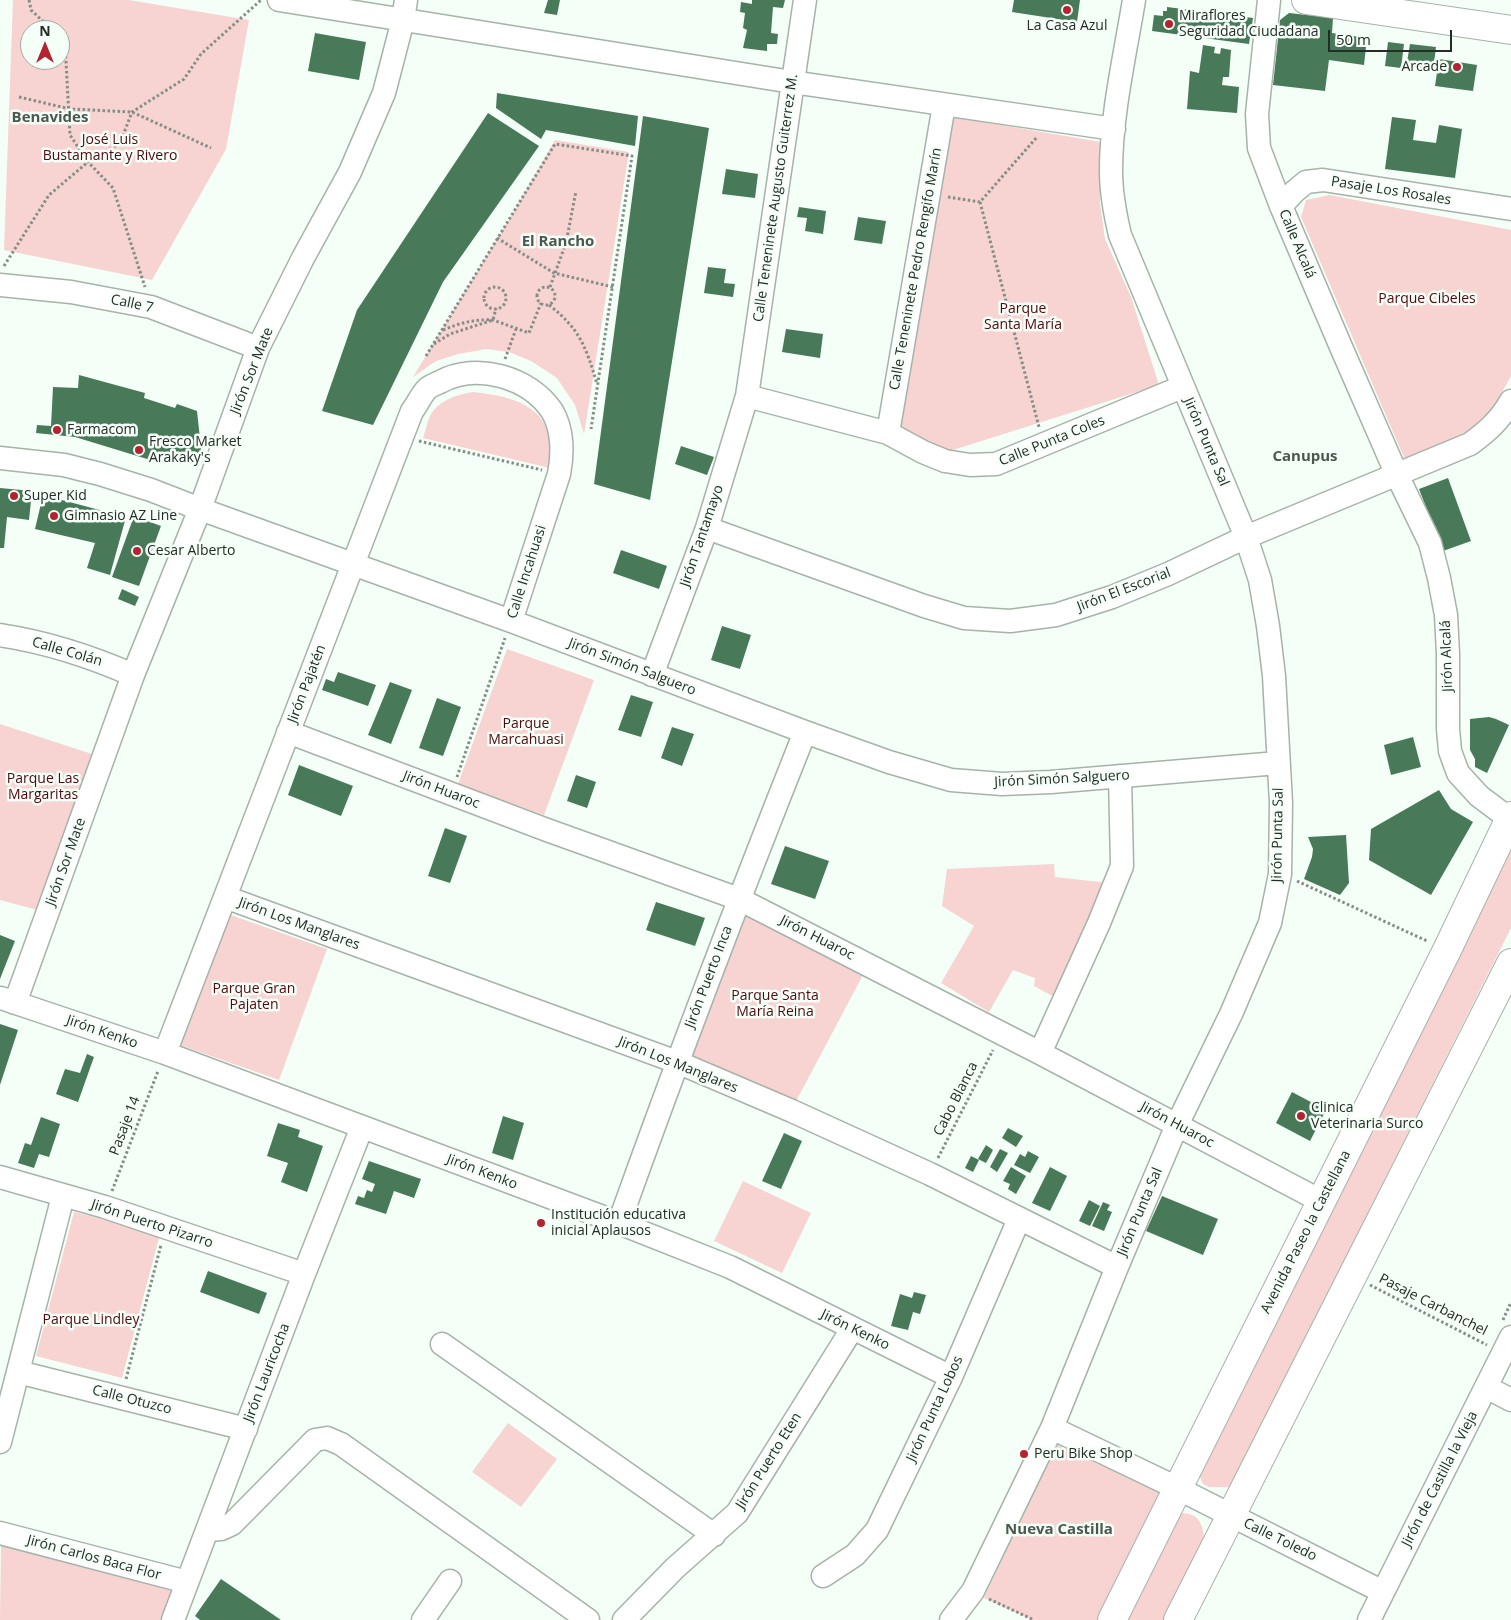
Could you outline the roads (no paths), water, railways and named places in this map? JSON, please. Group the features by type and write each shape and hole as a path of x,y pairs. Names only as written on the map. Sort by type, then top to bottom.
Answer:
{"main road":[{"path":"1306,0 1511,30"},
{"path":"1412,0 1511,15"},
{"name":"Avenida Paseo la Castellana","path":"1112,1620 1447,950 1510,818"},
{"path":"1178,1620 1352,1276 1508,977"}],"street":[{"path":"279,0 404,10 792,82 1114,129"},
{"name":"Calle Teneninete Augusto Guiterrez M.","path":"748,396 805,0"},
{"name":"Jirón Punta Sal","path":"950,1620 974,1591 1052,1428 1117,1266 1177,1125 1231,1014 1270,923 1280,874 1281,803 1274,676 1260,580 1246,537 1120,235 1114,208 1111,172 1114,129 1134,0"},
{"name":"Calle Alcalá","path":"1269,0 1257,114 1259,148 1281,206 1397,475"},
{"name":"Jirón Sor Mate","path":"8,1000 133,675 200,509 258,348 303,258 350,172 384,93 404,10"},
{"name":"Calle Teneninete Pedro Rengifo Marín","path":"888,433 944,105"},
{"name":"Pasaje Los Rosales","path":"1268,172 1306,182 1323,180 1511,209"},
{"path":"1281,206 1306,182"},
{"name":"Calle 7","path":"0,285 71,292 151,307 258,348"},
{"name":"Jirón Pajatén","path":"165,1053 412,412 427,389 448,378 474,373 499,375"},
{"name":"Calle Incahuasi","path":"499,375 520,383 533,391 552,412 559,428 562,457 559,474 511,621"},
{"name":"Calle Punta Coles","path":"748,396 888,433 923,452 945,461 970,465 996,464 1182,387"},
{"name":"Jirón Tantamayo","path":"652,675 707,528 748,396"},
{"name":"Jirón El Escorial","path":"707,528 932,609 964,618 1010,621 1056,616 1168,574 1246,537 1470,444 1488,431 1502,416 1511,401"},
{"name":"Jirón Simón Salguero","path":"0,458 64,465 151,490 511,621 805,732 889,762 951,780 1002,784 1050,782 1278,763"},
{"name":"Jirón Alcalá","path":"1397,475 1430,544 1439,578 1446,615 1450,751 1458,773 1479,796 1510,818"},
{"name":"Calle Colán","path":"0,635 33,641 84,655 133,675"},
{"name":"Jirón Huaroc","path":"288,732 547,830 739,898 1040,1053 1321,1201"},
{"name":"Jirón Puerto Inca","path":"619,1223 739,898 805,732"},
{"path":"1040,1053 1099,924 1122,866 1120,776"},
{"name":"Jirón Los Manglares","path":"225,897 677,1062 792,1111 930,1174 1117,1266"},
{"name":"Jirón Kenko","path":"8,1000 165,1053 619,1223 730,1267 951,1377"},
{"name":"Jirón Lauricocha","path":"173,1620 304,1274 362,1127"},
{"name":"Jirón Puerto Pizarro","path":"0,1177 105,1207 304,1274"},
{"path":"0,1442 63,1196"},
{"name":"Jirón Punta Lobos","path":"823,1576 855,1555 877,1530 951,1377 1019,1219"},
{"name":"Jirón Puerto Eten","path":"624,1620 675,1568 738,1513 852,1329"},
{"path":"442,1344 714,1534"},
{"name":"Jirón de Castilla la Vieja","path":"1369,1620 1507,1345"},
{"name":"Calle Otuzco","path":"18,1372 246,1429"},
{"path":"1486,1387 1511,1400"},
{"name":"Calle Toledo","path":"1052,1428 1177,1488 1383,1592"},
{"path":"208,1530 221,1529 232,1524 315,1440 327,1438 341,1444 588,1620"},
{"name":"Jirón Carlos Baca Flor","path":"0,1533 187,1582"},
{"path":"423,1620 450,1581"}],"place":[{"name":"La Casa Azul","path":"1067,10"},
{"name":"Miraflores Seguridad Ciudadana","path":"1169,24"},
{"name":"Arcade","path":"1457,67"},
{"name":"Farmacom","path":"57,430"},
{"name":"Fresco Market Arakaky's","path":"139,450"},
{"name":"Super Kid","path":"14,496"},
{"name":"Gimnasio AZ Line","path":"54,516"},
{"name":"Cesar Alberto","path":"137,551"},
{"name":"Clinica Veterinaria Surco","path":"1301,1116"},
{"name":"Institución educativa inicial Aplausos","path":"541,1223"},
{"name":"Peru Bike Shop","path":"1024,1454"}],"district":[{"name":"Benavides","path":"50,118"},
{"name":"El Rancho","path":"558,242"},
{"name":"Canupus","path":"1305,457"},
{"name":"Nueva Castilla","path":"1059,1530"}],"park label":[{"name":"José Luis Bustamante y Rivero","path":"110,148"},
{"name":"Parque Cibeles","path":"1427,299"},
{"name":"Parque Santa María","path":"1023,318"},
{"name":"Parque Marcahuasi","path":"526,732"},
{"name":"Parque Las Margaritas","path":"43,788"},
{"name":"Parque Gran Pajaten","path":"254,998"},
{"name":"Parque Santa María Reina","path":"775,1004"},
{"name":"Parque Lindley","path":"91,1320"}]}
